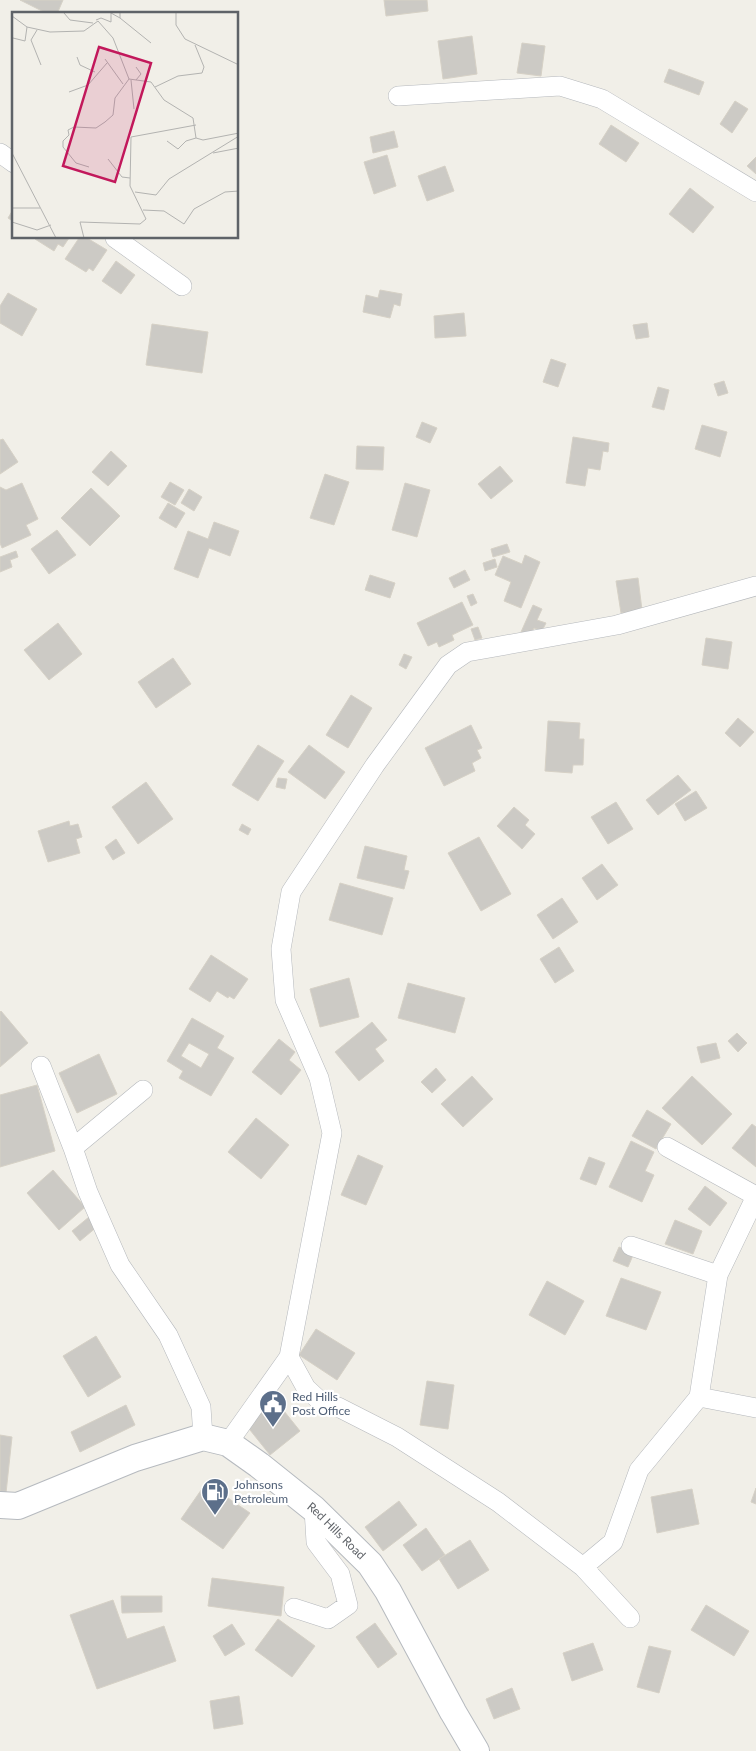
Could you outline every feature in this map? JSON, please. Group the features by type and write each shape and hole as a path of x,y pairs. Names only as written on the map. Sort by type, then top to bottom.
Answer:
{"main road":[{"path":"0,1505 18,1506 135,1458 216,1440"},
{"name":"Red Hills Road","path":"216,1440 273,1476 314,1509 370,1564 388,1591 476,1751"}],"street":[{"path":"398,96 560,86 602,99 756,192"},
{"path":"0,153 12,162"},
{"path":"116,239 182,286"},
{"path":"41,1066 74,1148 88,1192 120,1265 168,1335 216,1440 289,1357 332,1134 319,1078 285,1000 281,949 291,892 375,765 448,665 467,652 617,625 756,586"},
{"path":"74,1148 143,1090"},
{"path":"583,1566 613,1542 639,1470 699,1397 718,1275 756,1196 667,1147"},
{"path":"631,1246 718,1275"},
{"path":"289,1357 306,1388 320,1401 338,1407 397,1437 498,1502 583,1566 630,1618"},
{"path":"699,1397 756,1408"},
{"path":"294,1608 328,1619 348,1605 340,1574 316,1542 314,1509"}],"building":[{"path":"20,0 63,0 58,12 44,12"},
{"path":"384,0 427,0 428,11 386,16"},
{"path":"472,36 477,74 443,79 438,41"},
{"path":"522,43 545,46 541,76 517,73"},
{"path":"669,69 704,82 699,95 664,82"},
{"path":"735,101 748,109 732,133 720,124"},
{"path":"611,125 639,143 626,162 599,144"},
{"path":"394,131 398,147 373,153 370,137"},
{"path":"387,155 396,186 374,194 364,162"},
{"path":"756,157 756,174 747,166"},
{"path":"445,166 454,191 427,201 418,176"},
{"path":"690,188 714,207 693,233 669,214"},
{"path":"12,211 12,221 8,218"},
{"path":"35,239 68,239 63,247 58,244 54,251"},
{"path":"78,239 89,239 107,250 93,271 89,268 86,272 65,259"},
{"path":"116,261 135,275 121,294 102,281"},
{"path":"380,290 402,294 400,306 394,304 390,318 363,312 366,295 378,298"},
{"path":"8,293 37,309 22,336 0,323 0,306"},
{"path":"464,313 466,336 435,338 434,316"},
{"path":"647,323 649,337 636,339 633,325"},
{"path":"152,324 208,332 202,373 146,365"},
{"path":"551,359 566,364 558,387 543,382"},
{"path":"724,381 728,393 718,396 714,384"},
{"path":"658,387 669,390 664,410 652,407"},
{"path":"422,422 437,428 430,443 416,437"},
{"path":"702,425 727,432 720,457 695,449"},
{"path":"573,437 609,443 608,452 603,451 600,470 588,468 585,486 566,483"},
{"path":"3,439 18,462 0,474 0,440"},
{"path":"357,446 384,447 383,470 356,469"},
{"path":"111,451 127,466 108,486 92,472"},
{"path":"500,466 513,481 491,499 478,484"},
{"path":"325,474 349,482 334,525 310,518"},
{"path":"170,482 184,490 175,505 161,497"},
{"path":"22,483 38,519 26,525 31,535 2,548 0,543 0,487 6,490"},
{"path":"405,483 430,490 417,537 392,530"},
{"path":"91,488 120,516 90,546 61,518"},
{"path":"189,489 202,497 194,511 181,503"},
{"path":"168,503 185,513 176,528 159,518"},
{"path":"214,522 239,531 230,556 209,548 198,578 174,569 188,531 208,539"},
{"path":"57,530 76,555 49,574 31,549"},
{"path":"507,544 510,552 493,557 491,549"},
{"path":"16,551 18,557 10,560 12,567 0,572 0,557"},
{"path":"525,555 540,562 521,608 504,601 511,582 495,575 503,556 522,564"},
{"path":"495,559 497,567 485,571 483,563"},
{"path":"465,570 470,580 454,588 449,578"},
{"path":"370,575 395,583 390,598 365,590"},
{"path":"638,578 642,610 621,613 616,581"},
{"path":"473,594 477,603 471,606 467,596"},
{"path":"462,602 473,625 452,635 454,640 439,647 437,642 428,646 417,623"},
{"path":"533,605 542,609 537,620 546,623 542,631 534,628 530,636 521,632"},
{"path":"58,623 82,654 49,680 24,650"},
{"path":"478,627 482,638 475,640 471,629"},
{"path":"706,638 732,642 728,669 702,665"},
{"path":"404,654 412,657 406,669 399,665"},
{"path":"173,658 191,684 156,708 138,682"},
{"path":"351,695 372,708 348,748 326,735"},
{"path":"738,718 754,732 740,747 725,733"},
{"path":"548,721 580,723 579,739 584,739 583,765 573,765 572,773 545,771"},
{"path":"471,725 482,748 477,750 481,758 472,763 475,771 444,786 425,748"},
{"path":"258,745 284,761 258,801 232,785"},
{"path":"309,745 345,772 325,799 288,772"},
{"path":"678,775 691,790 658,815 646,800"},
{"path":"278,778 287,779 285,789 276,787"},
{"path":"146,782 173,819 138,844 112,807"},
{"path":"696,791 707,808 685,821 675,804"},
{"path":"616,802 633,829 608,844 591,817"},
{"path":"514,807 529,820 525,825 535,834 522,849 497,826"},
{"path":"69,821 70,826 78,824 82,837 76,839 80,853 48,862 38,831"},
{"path":"242,824 251,829 248,835 239,830"},
{"path":"479,837 511,894 481,911 448,853"},
{"path":"116,839 125,853 113,860 105,847"},
{"path":"365,846 407,856 404,870 409,871 404,889 357,878"},
{"path":"602,864 618,885 597,900 582,878"},
{"path":"340,883 393,898 382,935 329,920"},
{"path":"562,898 578,922 553,939 537,915"},
{"path":"559,947 574,971 555,983 540,959"},
{"path":"211,955 248,979 234,999 229,996 228,998 217,991 210,1002 189,989"},
{"path":"349,978 359,1017 320,1027 310,989"},
{"path":"408,983 465,998 455,1033 398,1018"},
{"path":"0,1012 28,1043 0,1067"},
{"path":"192,1018 224,1036 217,1048 234,1058 211,1096 179,1078 183,1071 167,1061","holes":["189,1043 209,1054 201,1068 181,1056"]},
{"path":"372,1022 387,1040 375,1049 384,1061 359,1081 335,1052"},
{"path":"737,1033 747,1043 738,1052 728,1041"},
{"path":"279,1039 295,1052 289,1060 301,1070 281,1095 252,1072"},
{"path":"716,1043 720,1058 701,1063 697,1047"},
{"path":"99,1054 117,1094 77,1113 59,1073"},
{"path":"436,1068 446,1080 432,1093 421,1082"},
{"path":"472,1076 493,1099 463,1127 441,1104"},
{"path":"692,1076 732,1114 702,1145 662,1108"},
{"path":"37,1085 55,1151 0,1167 0,1095"},
{"path":"647,1110 671,1124 656,1149 632,1136"},
{"path":"256,1118 289,1145 261,1179 228,1152"},
{"path":"752,1124 756,1127 756,1167 732,1148"},
{"path":"631,1141 654,1152 645,1171 654,1175 642,1202 609,1187"},
{"path":"358,1155 383,1166 366,1205 341,1195"},
{"path":"589,1157 605,1163 596,1185 580,1179"},
{"path":"53,1170 85,1207 59,1230 27,1193"},
{"path":"705,1186 727,1203 710,1226 688,1209"},
{"path":"89,1217 98,1226 80,1241 72,1231"},
{"path":"675,1220 702,1231 693,1254 665,1244"},
{"path":"619,1247 634,1253 628,1267 613,1261"},
{"path":"621,1278 661,1292 646,1330 606,1316"},
{"path":"547,1281 584,1301 565,1335 529,1315"},
{"path":"316,1329 355,1353 337,1380 299,1355"},
{"path":"96,1336 121,1377 88,1397 63,1356"},
{"path":"427,1381 454,1385 448,1429 420,1425"},
{"name":"Red Hills Post Office","path":"276,1401 300,1431 270,1455 246,1425"},
{"path":"126,1405 135,1425 80,1452 71,1432"},
{"path":"0,1435 12,1437 6,1493 0,1493"},
{"name":"Johnsons Petroleum","path":"206,1483 250,1513 223,1549 181,1519"},
{"path":"756,1488 756,1504 751,1502"},
{"path":"692,1489 699,1524 657,1533 651,1497"},
{"path":"399,1501 417,1525 383,1551 365,1527"},
{"path":"426,1528 445,1555 422,1571 403,1545"},
{"path":"470,1540 489,1570 458,1589 439,1559"},
{"path":"212,1578 284,1587 281,1616 208,1606"},
{"path":"121,1596 162,1596 162,1612 122,1613"},
{"path":"113,1600 127,1639 164,1626 176,1661 97,1689 70,1615"},
{"path":"706,1605 749,1631 734,1656 691,1630"},
{"path":"278,1619 315,1646 292,1677 255,1650"},
{"path":"375,1623 397,1654 378,1668 356,1637"},
{"path":"232,1624 245,1644 225,1656 213,1636"},
{"path":"593,1643 603,1670 572,1681 563,1653"},
{"path":"649,1646 671,1651 659,1693 637,1687"},
{"path":"512,1688 520,1709 494,1719 486,1699"},
{"path":"239,1696 243,1724 214,1729 210,1701"}],"place":[{"name":"Red Hills Post Office","path":"273,1428"},
{"name":"Johnsons Petroleum","path":"215,1516"}]}
